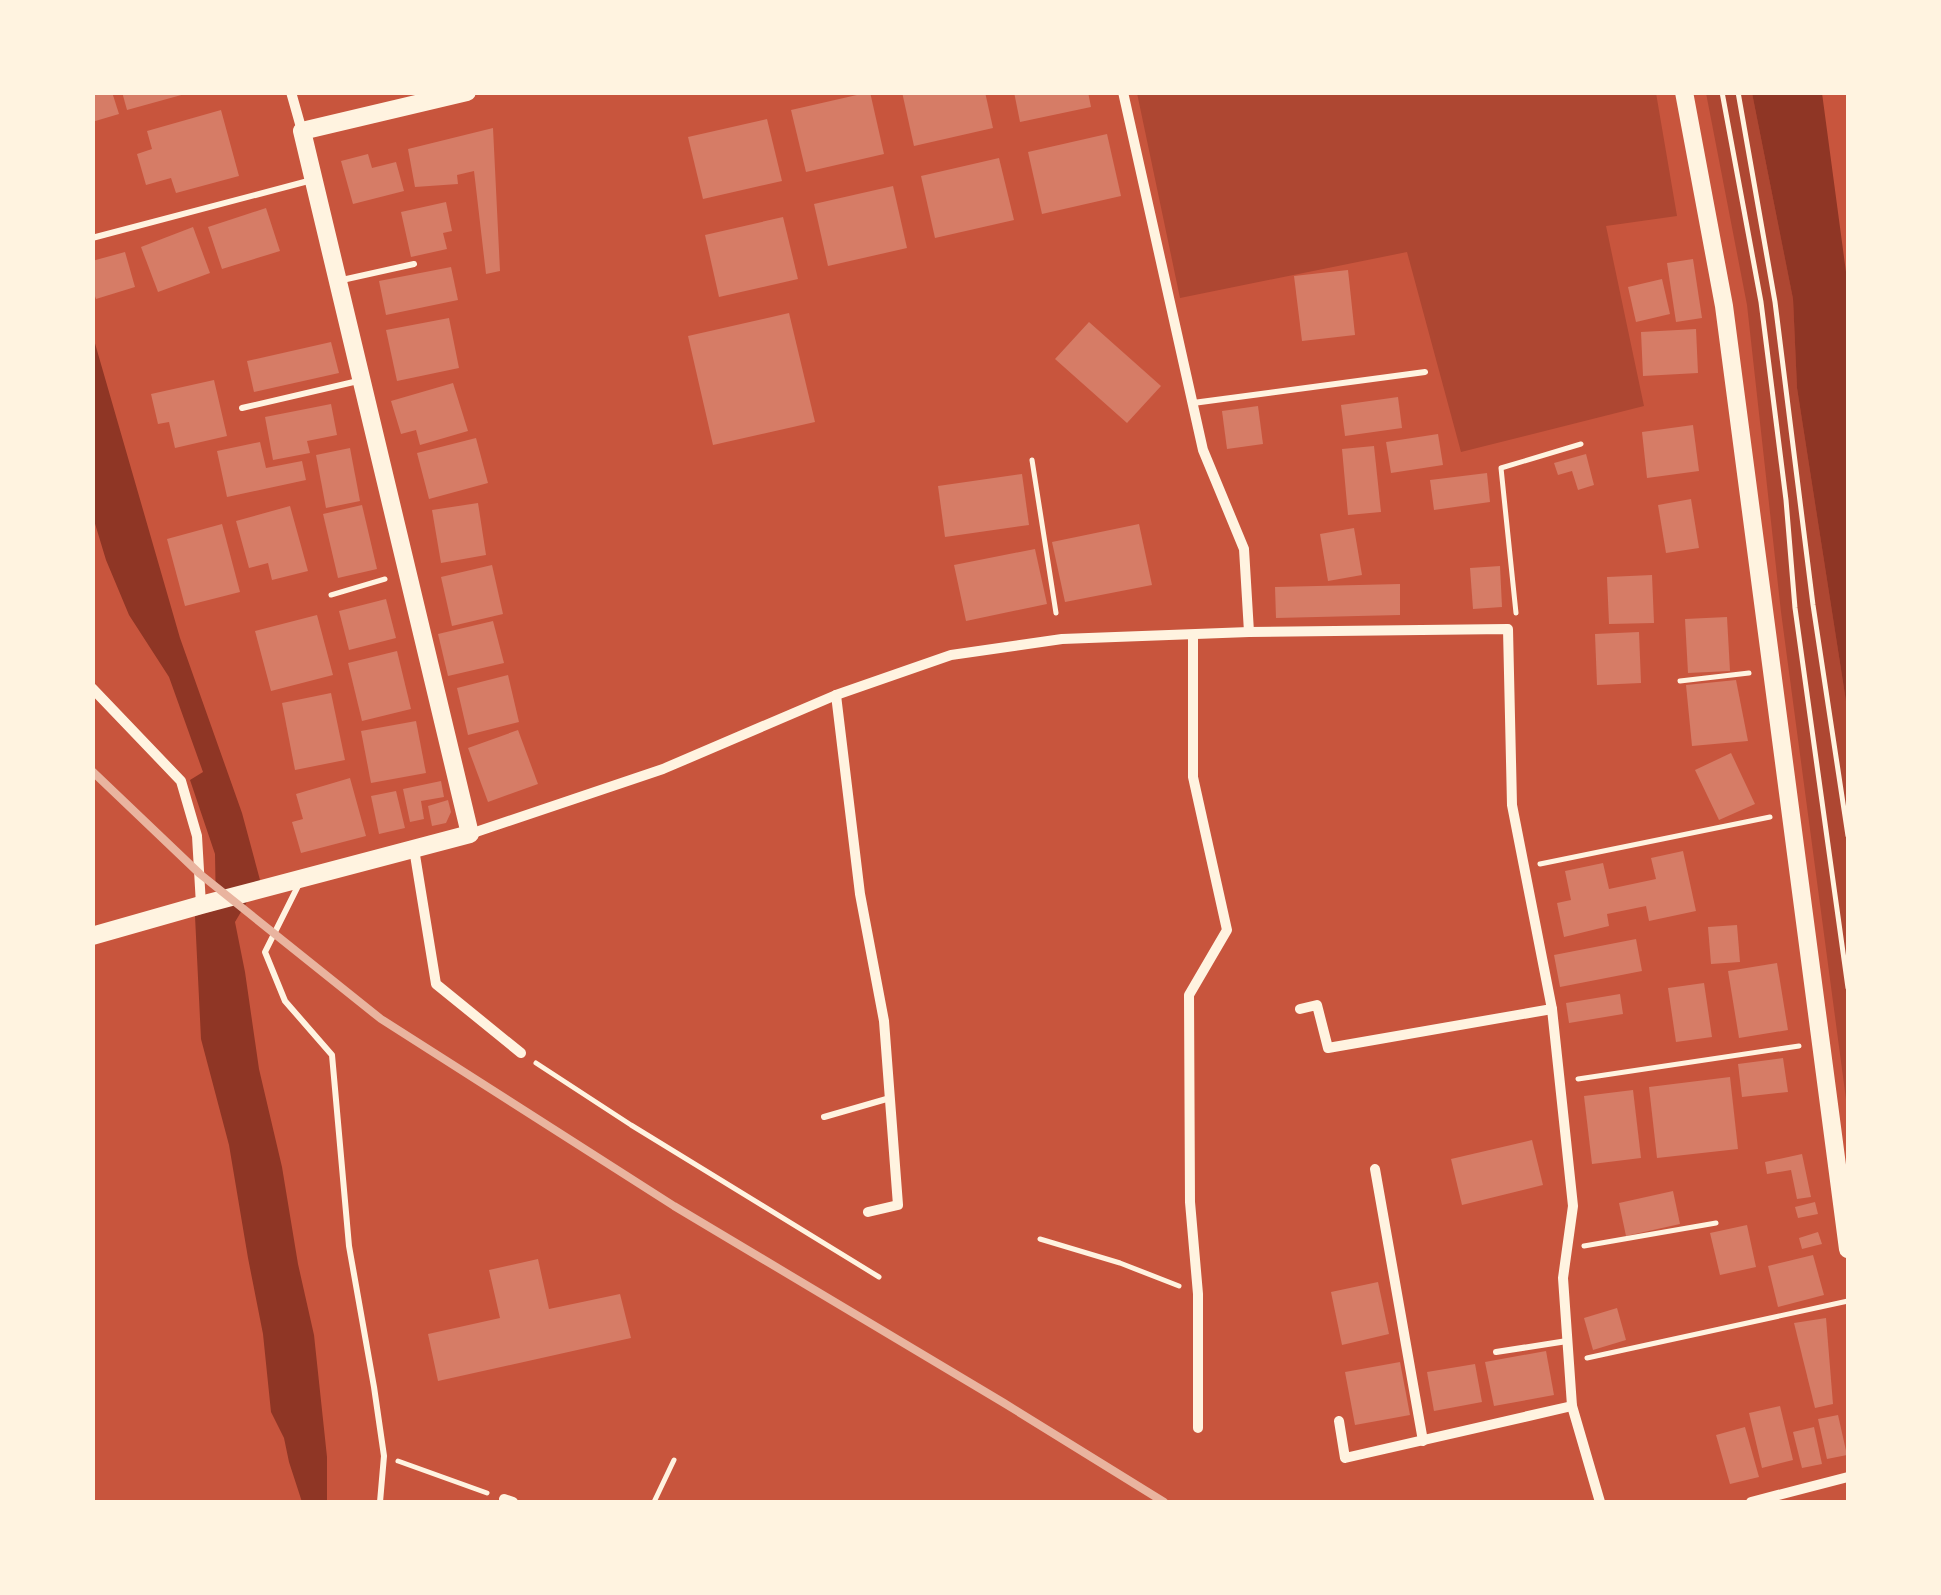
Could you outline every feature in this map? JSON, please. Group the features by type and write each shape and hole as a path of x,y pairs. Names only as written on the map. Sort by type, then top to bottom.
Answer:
{"street":[{"path":"291,92 470,834"},
{"path":"302,131 467,92"},
{"path":"1123,92 1203,450 1244,548 1250,632"},
{"path":"1684,92 1724,306 1848,1249"},
{"path":"92,936 470,834 663,770 836,695 950,654 1062,639 1508,629 1512,805 1552,1009 1573,1206 1562,1278 1572,1406 1600,1502"},
{"path":"1192,636 1194,777 1227,930 1189,996 1190,1202 1198,1294 1198,1428"},
{"path":"92,688 181,782 197,836 201,905"},
{"path":"836,695 860,894 884,1021 898,1205 868,1212"},
{"path":"414,849 436,984 521,1053"},
{"path":"1300,1009 1318,1005 1328,1048 1552,1009"},
{"path":"1375,1169 1422,1441"},
{"path":"1338,1422 1345,1458 1572,1406"},
{"path":"1751,1502 1848,1477"}],"lane":[{"path":"92,238 313,180"},
{"path":"336,281 414,264"},
{"path":"1192,403 1425,372"},
{"path":"242,408 360,380"},
{"path":"302,879 265,952 285,1002 332,1055 349,1246 384,1456 380,1502"},
{"path":"824,1117 891,1097"},
{"path":"1496,1352 1568,1341"}],"path":[{"path":"1722,92 1761,302 1795,608 1848,988"},
{"path":"1738,92 1775,302 1813,606 1848,836"},
{"path":"1508,629 1517,610 1501,468 1581,444"},
{"path":"1032,460 1056,613"},
{"path":"331,595 406,572"},
{"path":"1680,680 1772,670"},
{"path":"1522,867 1790,812"},
{"path":"1561,1082 1822,1043"},
{"path":"521,1053 879,1277"},
{"path":"1567,1250 1716,1223"},
{"path":"1040,1238 1120,1263 1198,1294"},
{"path":"1570,1362 1848,1301"},
{"path":"384,1456 508,1501"},
{"path":"654,1502 674,1460"}],"shaded area":[{"path":"1137,93 1656,93 1677,216 1606,226 1644,406 1461,452 1407,252 1180,298"},
{"path":"1706,93 1752,93 1793,299 1797,388 1848,714 1848,1114 1781,612 1747,305"},
{"path":"1752,93 1822,93 1848,287 1848,714 1797,388 1793,299"},
{"path":"92,333 180,638 242,813 260,880 235,922 259,1069 314,1335 327,1457 327,1502 302,1502 284,1438 271,1412 263,1334 229,1145 201,1039 195,916 216,910 215,854 190,780 203,772 169,677 129,615 93,517"}],"building":[{"path":"92,92 112,92 119,114 92,122"},
{"path":"122,92 185,92 185,94 127,110"},
{"path":"870,92 884,154 806,172 791,110"},
{"path":"902,92 985,92 993,128 914,146"},
{"path":"1014,92 1088,92 1091,107 1020,122"},
{"path":"221,110 239,176 176,193 171,178 146,185 137,154 152,149 147,131"},
{"path":"767,119 782,181 703,199 688,137"},
{"path":"493,128 500,271 486,274 474,171 457,175 458,184 415,187 408,149"},
{"path":"1107,134 1121,196 1042,214 1028,152"},
{"path":"368,154 372,168 396,162 404,191 353,204 341,161"},
{"path":"999,158 1014,220 935,238 921,176"},
{"path":"893,186 907,248 828,266 814,204"},
{"path":"446,202 452,231 443,233 447,249 411,257 401,212"},
{"path":"266,208 280,251 222,269 208,227"},
{"path":"783,217 798,279 719,297 705,235"},
{"path":"193,227 210,273 158,292 141,247"},
{"path":"125,252 135,287 96,299 92,261"},
{"path":"1693,259 1702,318 1676,322 1667,263"},
{"path":"451,267 458,300 386,315 379,281"},
{"path":"1348,270 1355,335 1302,341 1294,276"},
{"path":"1662,279 1670,314 1636,322 1628,287"},
{"path":"789,313 815,422 713,445 688,336"},
{"path":"449,318 459,368 397,381 386,330"},
{"path":"1089,322 1161,386 1127,423 1055,359"},
{"path":"1696,329 1698,373 1643,376 1641,332"},
{"path":"331,342 339,373 254,392 247,361"},
{"path":"214,380 227,436 175,448 169,422 158,424 151,394"},
{"path":"453,383 468,431 420,445 416,430 401,434 391,401"},
{"path":"1398,397 1402,428 1345,436 1341,405"},
{"path":"331,404 337,435 307,441 310,453 273,460 265,417"},
{"path":"1258,406 1263,444 1227,449 1222,411"},
{"path":"1693,425 1699,471 1647,478 1642,432"},
{"path":"1438,434 1443,465 1391,473 1386,442"},
{"path":"476,438 488,483 429,499 417,453"},
{"path":"260,442 266,468 302,461 306,480 227,497 217,451"},
{"path":"1374,446 1381,512 1348,515 1342,449"},
{"path":"350,448 360,501 326,508 316,455"},
{"path":"1586,454 1594,485 1578,490 1572,471 1558,475 1554,463"},
{"path":"1487,473 1490,502 1434,510 1430,480"},
{"path":"1022,474 1029,525 945,537 938,486"},
{"path":"1691,499 1699,548 1666,553 1658,505"},
{"path":"478,503 486,555 441,563 432,510"},
{"path":"362,505 377,569 338,578 323,514"},
{"path":"290,506 308,571 272,580 268,563 249,568 236,521"},
{"path":"222,524 240,592 185,606 167,539"},
{"path":"1139,524 1152,585 1065,602 1052,542"},
{"path":"1354,528 1362,575 1328,581 1320,534"},
{"path":"1035,549 1047,604 966,621 954,565"},
{"path":"492,565 503,614 452,626 441,577"},
{"path":"1500,566 1502,607 1473,609 1470,568"},
{"path":"1652,575 1654,623 1609,624 1607,577"},
{"path":"1400,584 1400,615 1276,618 1275,587"},
{"path":"386,599 396,638 349,650 339,611"},
{"path":"317,615 333,675 271,691 255,631"},
{"path":"1727,617 1730,671 1688,673 1685,619"},
{"path":"493,621 504,663 448,676 438,634"},
{"path":"1639,632 1641,683 1597,685 1595,634"},
{"path":"397,651 411,709 362,721 348,663"},
{"path":"508,675 519,722 468,735 457,688"},
{"path":"1736,680 1748,741 1692,746 1686,685"},
{"path":"331,693 345,760 295,770 282,703"},
{"path":"416,721 426,773 371,783 361,731"},
{"path":"518,730 538,784 488,802 468,748"},
{"path":"1731,753 1755,804 1719,820 1695,770"},
{"path":"350,778 366,836 301,853 292,822 303,819 296,794"},
{"path":"441,781 444,797 421,801 424,819 410,822 403,789"},
{"path":"396,791 405,828 379,834 371,796"},
{"path":"448,800 451,812 446,823 432,826 428,806"},
{"path":"1683,851 1696,911 1649,921 1646,906 1607,914 1609,926 1564,937 1557,903 1571,900 1565,871 1603,863 1609,889 1656,879 1651,858"},
{"path":"1737,925 1740,962 1711,964 1708,927"},
{"path":"1636,939 1642,971 1560,987 1554,955"},
{"path":"1777,963 1788,1030 1739,1038 1728,971"},
{"path":"1704,983 1712,1037 1676,1042 1668,988"},
{"path":"1620,994 1623,1014 1569,1023 1566,1003"},
{"path":"1783,1058 1788,1092 1742,1097 1738,1064"},
{"path":"1730,1077 1738,1149 1657,1158 1649,1087"},
{"path":"1633,1090 1641,1158 1592,1164 1584,1096"},
{"path":"1532,1140 1543,1185 1462,1205 1451,1159"},
{"path":"1802,1154 1811,1197 1797,1199 1791,1170 1767,1174 1765,1162"},
{"path":"1673,1191 1680,1224 1626,1236 1619,1203"},
{"path":"1815,1202 1818,1214 1798,1218 1795,1207"},
{"path":"1747,1225 1756,1267 1720,1275 1710,1233"},
{"path":"1818,1232 1822,1244 1802,1249 1799,1238"},
{"path":"1813,1255 1824,1295 1778,1307 1768,1266"},
{"path":"538,1259 549,1309 620,1294 631,1338 438,1381 428,1334 500,1318 489,1270"},
{"path":"1378,1282 1389,1334 1342,1345 1331,1292"},
{"path":"1617,1308 1626,1340 1593,1350 1584,1318"},
{"path":"1826,1318 1833,1404 1815,1408 1794,1323"},
{"path":"1546,1351 1554,1395 1494,1406 1485,1362"},
{"path":"1400,1362 1410,1415 1355,1425 1345,1372"},
{"path":"1475,1364 1482,1402 1434,1411 1427,1372"},
{"path":"1780,1406 1793,1460 1762,1468 1749,1413"},
{"path":"1838,1415 1847,1455 1827,1459 1818,1419"},
{"path":"1745,1427 1759,1477 1730,1484 1716,1435"},
{"path":"1814,1427 1822,1464 1802,1468 1793,1432"}],"railway":[{"path":"92,771 200,874 381,1019 674,1206 1164,1502"}]}
